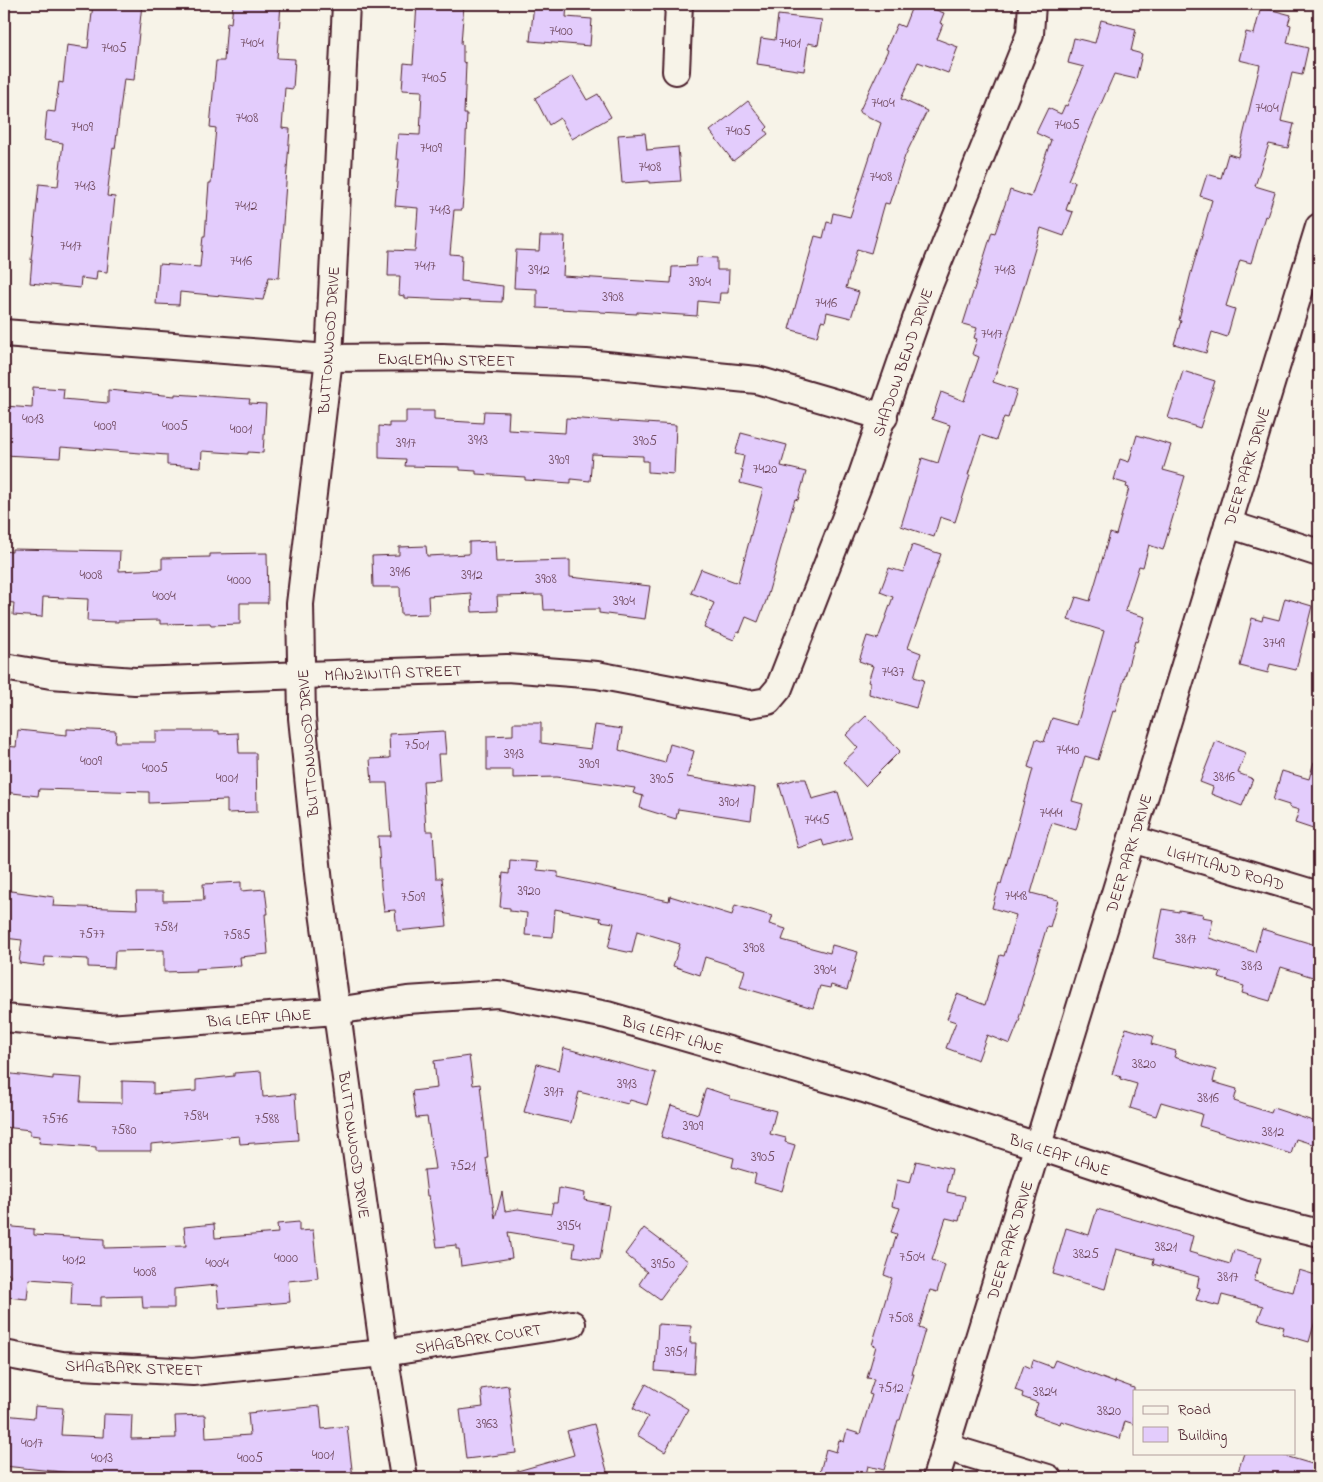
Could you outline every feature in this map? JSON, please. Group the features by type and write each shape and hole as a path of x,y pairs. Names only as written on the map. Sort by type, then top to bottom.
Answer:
{"street":[{"name":"BUTTONWOOD DRIVE","path":"346,4 329,358 300,604 302,718 319,883 336,1011 384,1353 404,1478"},
{"path":"676,71 679,4"},
{"name":"SHADOW BEND DRIVE","path":"750,704 768,701 779,688 884,417 921,305 1030,34 1032,4"},
{"name":"DEER PARK DRIVE","path":"936,1478 1319,230"},
{"name":"ENGLEMAN STREET","path":"4,333 329,358 442,356 586,363 757,380 884,417"},
{"path":"1228,524 1319,553"},
{"name":"MANZINITA STREET","path":"4,667 51,675 135,682 507,668 597,676 750,704"},
{"name":"LIGHTLAND ROAD","path":"1132,839 1319,895"},
{"name":"BIG LEAF LANE","path":"4,1018 109,1028 336,1011 407,1000 498,994 607,1015 864,1089 1243,1214 1319,1233"},
{"name":"SHAGBARK COURT","path":"384,1353 572,1324"},
{"name":"SHAGBARK STREET","path":"4,1354 62,1366 192,1372 384,1353"},
{"path":"946,1447 1048,1478"}],"building":[{"path":"93,4 142,4 134,80 124,79 115,149 113,148 107,196 115,197 107,272 97,271 96,280 81,278 80,288 30,283 39,184 58,186 63,143 44,140 47,111 55,112 59,82 63,83 67,45 88,48"},
{"path":"233,4 281,4 277,58 295,59 293,89 285,88 282,128 290,129 279,278 269,277 263,300 180,292 179,305 156,304 159,264 200,267 216,128 210,127 216,61 224,61 227,22 231,23"},
{"path":"417,4 464,4 461,44 463,45 463,62 466,63 464,114 467,114 464,184 462,210 454,210 450,254 462,255 461,281 503,286 502,302 404,298 404,296 399,295 400,276 388,276 389,250 415,251 418,208 395,206 399,159 396,159 398,134 420,135 422,91 402,90 404,63 413,64"},
{"path":"534,4 567,4 566,17 592,19 590,46 530,41"},
{"path":"913,4 920,4 944,13 940,23 943,24 937,39 958,47 948,73 918,62 901,99 927,111 905,156 889,204 885,203 871,253 857,249 846,288 859,292 851,318 827,312 825,322 821,321 817,337 789,329 815,236 823,238 827,222 831,223 833,213 850,217 881,123 859,112 888,50 886,49 897,24 904,27"},
{"path":"1261,7 1291,15 1288,24 1291,25 1287,43 1308,48 1302,75 1292,73 1281,121 1294,124 1288,148 1269,144 1255,186 1275,192 1267,217 1265,216 1251,263 1240,260 1226,306 1235,309 1227,337 1212,332 1206,353 1174,344 1191,273 1212,200 1200,196 1207,174 1221,178 1228,154 1238,157 1260,65 1239,60 1246,32 1254,34"},
{"path":"778,15 822,20 818,45 808,43 804,71 757,64 761,38 775,40"},
{"path":"1101,20 1136,29 1131,51 1142,54 1136,79 1114,74 1068,180 1075,182 1066,210 1073,212 1064,236 1041,228 993,382 1017,390 1008,418 1004,417 996,440 981,435 955,522 940,517 934,537 901,526 922,458 938,463 950,425 932,419 941,392 964,401 979,357 972,354 977,339 974,338 977,328 963,324 992,232 995,233 1010,190 1031,197 1051,140 1036,133 1048,108 1061,114 1065,105 1067,106 1084,67 1068,63 1074,38 1095,43"},
{"path":"573,76 587,100 598,94 611,117 572,139 560,118 549,125 535,98"},
{"path":"748,101 768,127 765,130 768,134 733,161 710,131"},
{"path":"645,133 647,150 678,147 681,181 622,183 618,135"},
{"path":"540,236 565,236 563,276 671,283 672,267 696,266 697,257 717,258 717,270 729,270 728,293 720,293 719,303 698,301 697,316 537,308 537,289 514,288 516,250 539,251"},
{"path":"1183,371 1215,381 1200,428 1168,418"},
{"path":"33,387 64,389 63,399 108,403 108,390 175,396 175,394 250,399 249,403 266,404 263,453 202,451 201,467 167,465 167,455 61,447 60,458 4,455 5,406 32,408"},
{"path":"406,411 434,411 434,420 483,423 484,411 509,412 508,430 565,433 566,418 676,425 674,474 648,472 648,461 643,461 643,456 592,454 590,481 571,479 571,483 525,480 525,477 476,474 476,471 460,470 460,467 405,466 406,459 379,458 379,426 389,427 389,423 406,423"},
{"path":"741,433 787,445 781,466 806,472 798,500 795,499 766,601 758,622 746,617 740,632 737,631 734,640 704,628 714,603 691,593 701,569 738,583 763,489 740,483 744,456 735,454"},
{"path":"1137,435 1171,445 1163,470 1185,476 1163,550 1149,545 1143,567 1139,566 1125,611 1145,617 1137,642 1135,641 1115,712 1113,711 1098,760 1085,756 1072,801 1083,804 1076,830 1052,823 1048,834 1031,893 1058,900 1050,927 1047,926 1020,1019 1010,1044 987,1035 978,1060 946,1048 956,1022 947,1019 957,994 985,1005 1000,955 1004,956 1016,915 992,908 999,883 1001,884 1033,769 1028,767 1036,739 1044,742 1052,718 1077,725 1104,631 1068,620 1076,597 1090,601 1110,533 1116,535 1129,488 1126,487 1127,484 1114,480 1120,459 1129,462"},
{"path":"495,541 496,562 570,560 570,577 650,586 645,619 599,613 599,609 544,610 543,595 497,596 498,611 472,612 471,593 428,596 429,614 401,615 400,587 373,587 372,556 399,555 399,547 426,546 427,556 469,554 469,542"},
{"path":"912,545 941,554 908,648 921,653 914,677 924,680 916,708 869,694 870,683 868,682 873,666 859,661 867,636 878,639 893,597 880,592 889,568 903,572"},
{"path":"12,549 120,551 119,571 162,569 162,558 210,557 210,554 267,553 268,603 240,603 240,624 160,624 160,620 87,621 88,599 43,597 42,617 13,615 14,603 4,602 4,551 12,552"},
{"path":"1285,598 1312,606 1296,670 1270,664 1268,673 1240,666 1252,618 1262,621 1263,616 1279,620"},
{"path":"866,716 900,751 865,786 843,762 858,748 846,735"},
{"path":"513,723 541,723 541,743 591,749 595,725 622,729 619,750 665,763 670,744 694,751 687,777 755,788 751,820 678,809 676,819 640,808 643,796 633,793 635,788 557,777 513,778 513,770 487,770 487,736 513,735"},
{"path":"67,729 116,731 115,742 156,742 156,731 219,731 219,734 238,733 239,753 256,753 257,812 227,813 227,800 149,803 149,792 39,789 38,796 4,792 4,746 16,747 18,730 67,735"},
{"path":"444,731 446,754 438,754 440,780 423,781 426,831 433,831 436,878 442,878 447,926 397,931 395,910 384,911 381,886 378,836 391,836 387,783 372,783 370,759 390,758 389,734"},
{"path":"1216,741 1246,753 1238,773 1253,779 1242,806 1211,794 1213,787 1200,782"},
{"path":"1314,762 1319,762 1319,831 1295,823 1299,810 1273,800 1282,771 1309,779"},
{"path":"797,779 806,779 812,799 838,792 852,838 824,846 822,840 798,848 779,784"},
{"path":"510,860 538,862 537,870 558,872 558,877 669,901 670,896 732,915 735,905 772,916 769,924 786,929 782,940 830,953 832,945 858,952 847,990 831,985 830,988 820,986 813,1008 740,987 745,970 705,957 700,975 673,966 680,944 637,931 632,953 608,948 614,923 600,921 601,918 555,909 553,937 525,935 527,913 510,911 510,908 500,907 503,873 509,874"},
{"path":"241,882 241,891 265,889 268,914 265,914 268,954 240,957 241,966 164,972 164,950 115,951 114,968 88,967 88,959 45,957 44,966 19,963 22,940 4,938 4,890 54,897 53,906 137,909 136,892 163,892 163,901 204,900 203,884"},
{"path":"1163,909 1203,914 1202,917 1213,919 1209,938 1255,952 1262,929 1319,946 1319,979 1281,967 1270,1001 1242,993 1244,986 1219,978 1221,972 1153,958"},
{"path":"1126,1028 1153,1036 1151,1044 1176,1051 1174,1057 1216,1070 1213,1082 1237,1089 1234,1101 1271,1113 1273,1108 1319,1123 1319,1146 1296,1139 1291,1154 1199,1126 1202,1114 1161,1102 1156,1116 1130,1108 1137,1084 1120,1079 1121,1077 1112,1074"},
{"path":"564,1048 656,1073 647,1105 630,1100 628,1104 579,1092 571,1123 524,1112 537,1064 559,1070"},
{"path":"469,1056 473,1085 480,1084 488,1158 486,1158 495,1218 502,1192 505,1211 518,1209 551,1214 553,1203 557,1203 559,1188 585,1193 584,1200 609,1205 600,1260 573,1256 575,1243 508,1232 512,1258 461,1266 459,1249 456,1249 456,1245 437,1247 424,1170 435,1169 427,1117 416,1118 412,1091 437,1088 434,1061"},
{"path":"261,1071 263,1097 295,1094 298,1140 240,1144 239,1136 151,1144 151,1151 96,1151 96,1147 39,1143 40,1136 30,1135 30,1130 4,1127 4,1073 53,1079 53,1076 82,1078 80,1102 122,1103 122,1081 153,1082 153,1094 196,1091 196,1080 234,1076 234,1073"},
{"path":"706,1088 730,1096 730,1099 776,1111 770,1134 786,1138 785,1142 795,1145 782,1191 754,1183 756,1174 732,1167 734,1158 661,1137 671,1105 698,1114"},
{"path":"916,1161 952,1169 947,1192 965,1196 959,1221 946,1218 932,1260 945,1265 937,1292 930,1290 919,1328 925,1330 912,1374 914,1374 900,1420 898,1420 884,1470 868,1466 865,1478 842,1478 820,1472 826,1449 836,1452 839,1440 844,1442 847,1430 860,1434 872,1395 869,1394 874,1379 867,1378 876,1346 872,1345 892,1278 884,1275 897,1234 891,1232 900,1208 892,1206 897,1180 910,1183"},
{"path":"1097,1209 1193,1236 1189,1252 1230,1264 1234,1250 1261,1258 1254,1281 1293,1292 1299,1270 1319,1276 1319,1307 1309,1342 1282,1334 1284,1327 1258,1320 1263,1306 1222,1295 1219,1306 1196,1300 1200,1288 1197,1287 1199,1277 1153,1264 1154,1259 1116,1249 1105,1289 1053,1274 1066,1228 1089,1235"},
{"path":"299,1222 299,1231 313,1230 318,1278 288,1281 290,1302 219,1308 217,1285 174,1289 174,1308 143,1308 142,1296 101,1297 101,1306 71,1305 72,1282 29,1279 27,1299 7,1297 10,1274 4,1274 4,1226 34,1229 34,1235 104,1239 104,1248 186,1246 184,1227 214,1224 215,1238 278,1233 277,1224"},
{"path":"644,1228 688,1261 660,1299 639,1284 647,1272 625,1254"},
{"path":"658,1324 691,1326 690,1343 696,1343 694,1374 655,1371"},
{"path":"1033,1360 1052,1367 1055,1360 1115,1383 1115,1381 1134,1388 1133,1424 1125,1421 1120,1439 1061,1421 1060,1424 1034,1415 1038,1403 1022,1397 1023,1393 1015,1390 1024,1365 1031,1368"},
{"path":"646,1384 688,1409 665,1452 637,1435 648,1417 633,1408"},
{"path":"508,1385 516,1453 466,1459 460,1410 483,1407 481,1389"},
{"path":"35,1406 63,1408 61,1435 103,1437 104,1414 132,1415 131,1439 176,1438 175,1416 205,1415 206,1438 250,1435 248,1413 320,1406 322,1429 347,1426 353,1478 298,1478 298,1474 249,1478 72,1478 72,1473 4,1466 4,1415 34,1418"},
{"path":"594,1424 609,1478 515,1478 514,1472 574,1455 567,1431"},
{"path":"1244,1454 1278,1454 1319,1466 1319,1478 1236,1478"}]}
